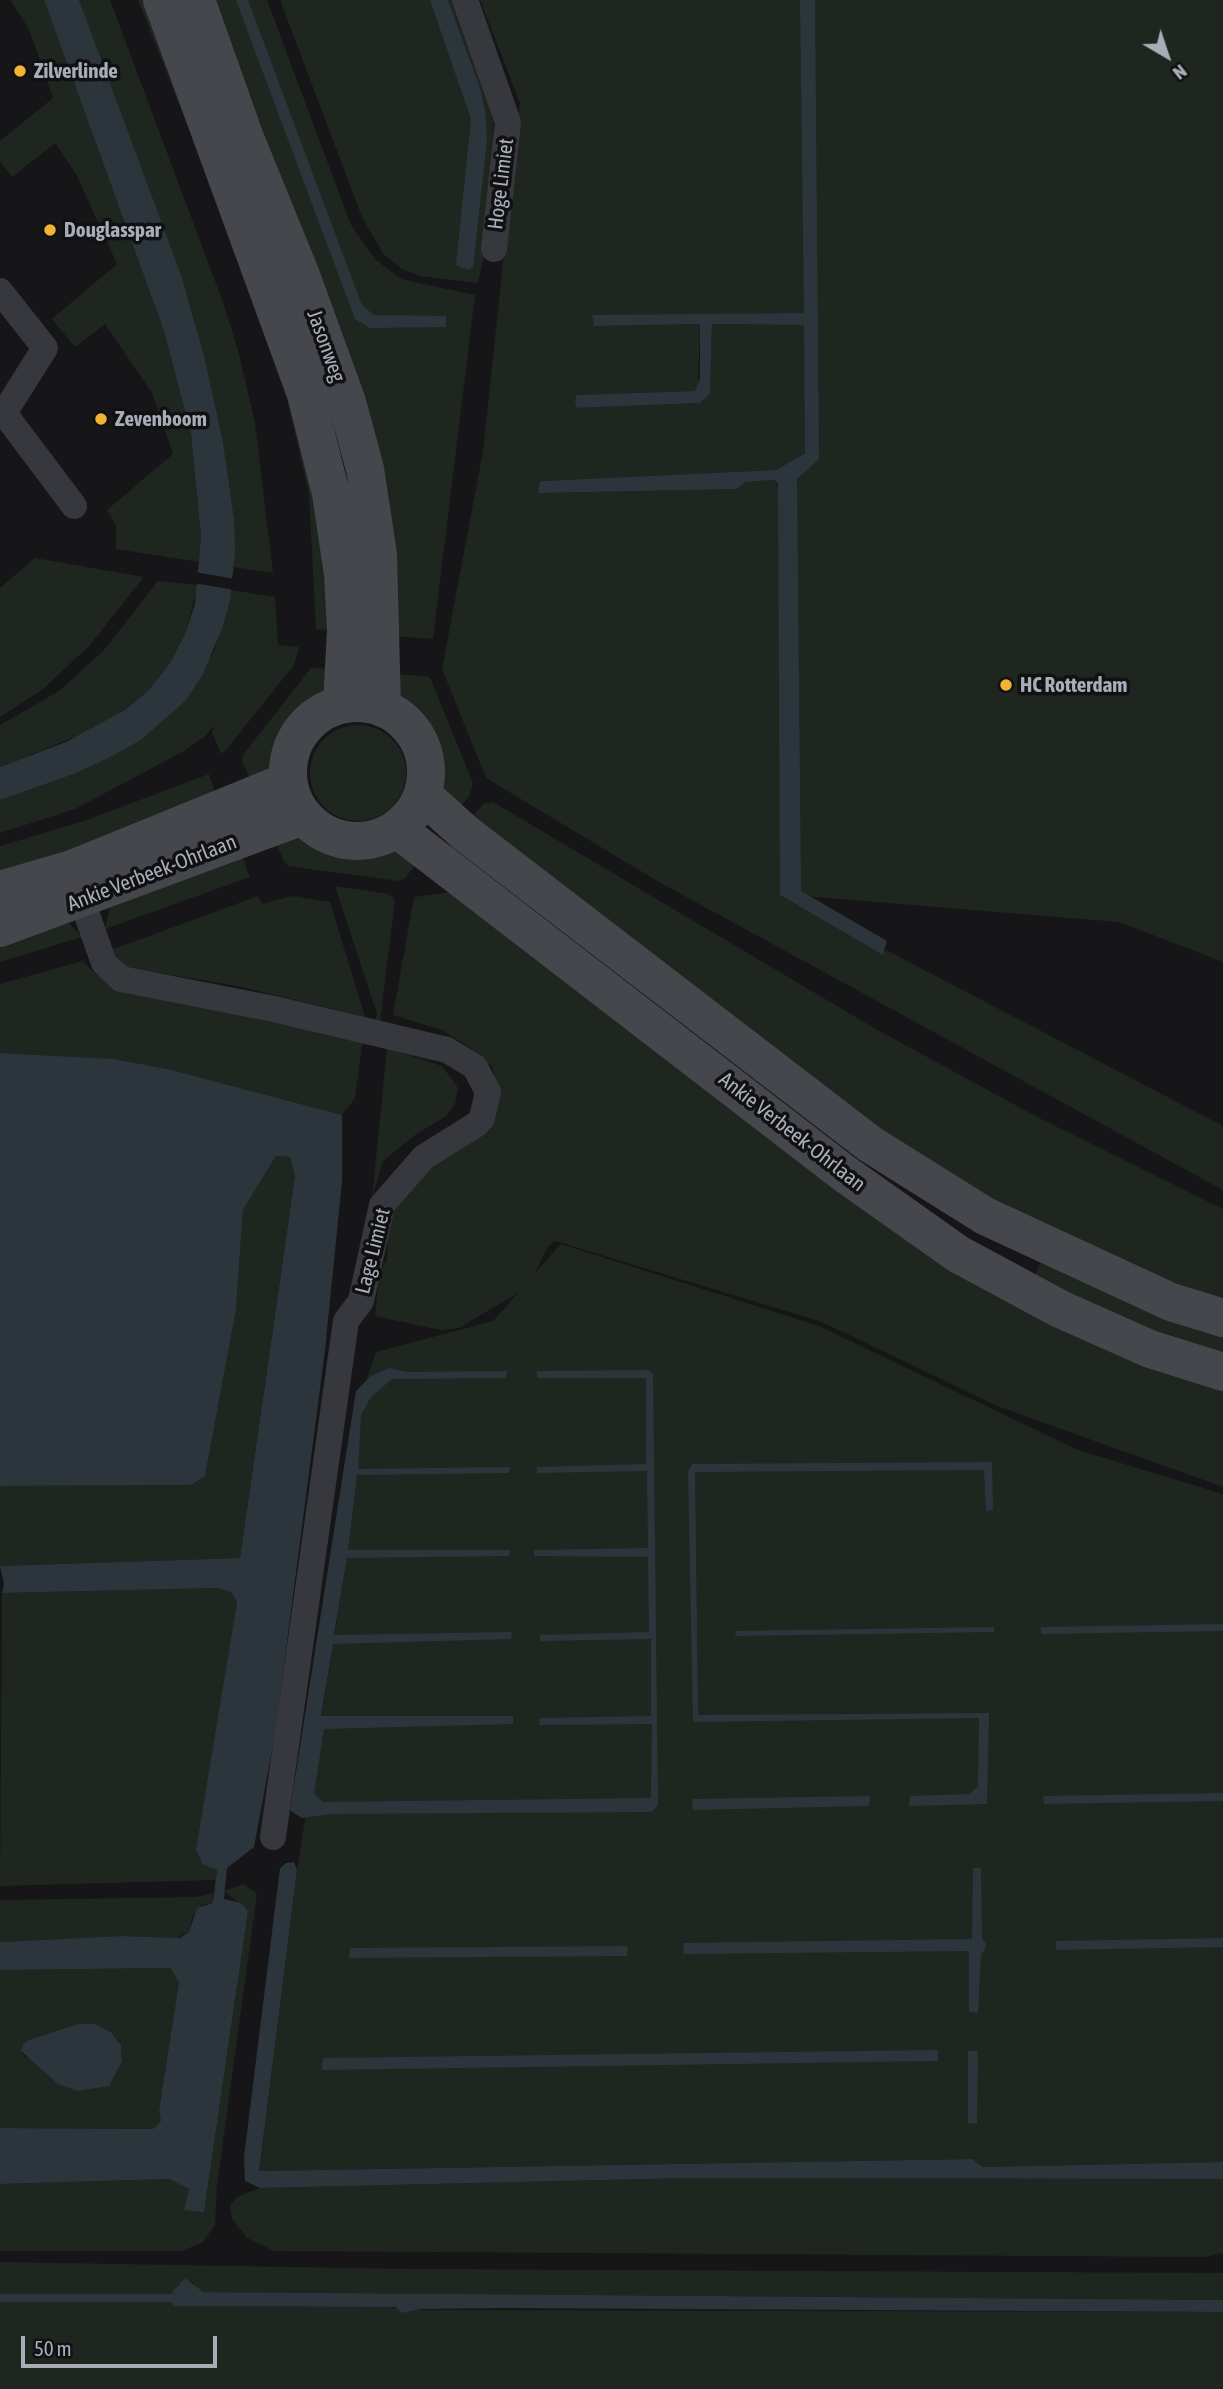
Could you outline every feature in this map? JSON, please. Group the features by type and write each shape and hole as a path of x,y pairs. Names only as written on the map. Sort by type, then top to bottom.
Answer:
{"main road":[{"name":"Jasonweg","path":"162,0 306,394 331,494 342,574 346,630 342,704"},
{"name":"Jasonweg","path":"196,0 245,138 337,376 365,469 378,554 382,708"},
{"path":"365,703 382,708 406,723 421,744 427,769 422,795 413,814 397,829 374,839 349,841 325,834 303,816 294,800 288,781 291,750 301,732 316,716 342,704 365,703"},
{"name":"Ankie Verbeek-Ohrlaan","path":"0,928 77,885 288,781"},
{"name":"Ankie Verbeek-Ohrlaan","path":"422,795 465,833 870,1144 985,1216 1158,1296 1223,1318"},
{"name":"Ankie Verbeek-Ohrlaan","path":"0,890 77,885 303,816"},
{"name":"Ankie Verbeek-Ohrlaan","path":"397,829 845,1174 958,1254 1073,1315 1150,1349 1223,1372"}],"street":[{"name":"Hoge Limiet","path":"465,0 508,122 494,249"},
{"path":"0,291 45,348 4,413 75,506"},
{"name":"Lage Limiet","path":"77,885 104,963 121,979 274,1009 447,1050 475,1067 488,1092 482,1118 477,1124 424,1157 382,1205 361,1301 346,1321 273,1837"}],"shaded area":[{"path":"10,0 44,0 164,331 191,434 201,536 199,562 116,549 116,526 107,510 173,454 152,393 105,324 75,347 52,319 117,264 76,174 55,143 12,177 0,161 0,141 53,98 29,29"},
{"path":"44,0 79,0 181,275 204,356 223,442 234,519 235,552 230,600 223,626 202,676 185,701 141,740 110,757 74,774 0,800 0,767 66,742 125,710 149,690 170,663 185,634 195,604 201,536 191,434 164,331"},
{"path":"79,0 110,0 224,305 255,423 273,573 233,567 234,519 223,442 192,313"},
{"path":"138,0 150,0 295,398 335,631 316,629 309,494 287,399 207,175"},
{"path":"208,0 267,0 351,225 376,260 401,279 475,295 433,639 391,636 391,596"},
{"path":"236,0 248,0 361,303 373,315 446,316 446,327 370,328 355,319"},
{"path":"280,0 452,0 494,112 488,236 478,283 420,276 402,269 384,255 362,217"},
{"path":"430,0 448,0 481,91 486,117 487,140 473,267 468,270 456,265 471,119"},
{"path":"480,0 1223,0 1223,962 1119,922 791,895 788,475 809,454 805,364 805,453 776,470 541,481 543,493 737,489 745,482 774,480 780,491 780,895 882,954 886,950 1223,1126 1223,1190 659,882 486,778 442,669 483,451 520,103","holes":["804,314 804,325 712,324 710,394 700,403 578,408 575,403 577,395 695,391 698,386 700,324 594,326"]},
{"path":"800,0 815,0 819,459 797,479 801,891 887,941 883,955 780,895 778,484 774,480 745,482 737,489 543,493 539,493 538,488 541,481 776,470 805,453 804,325 712,324 710,394 700,403 577,408 575,403 576,395 695,391 700,379 700,324 594,326 592,315 804,313"},
{"path":"35,558 144,577 89,646 42,690 0,717 0,588"},
{"path":"158,581 198,585 185,634 170,663 149,690 125,710 95,729 0,767 0,725 59,691 104,650"},
{"path":"231,590 275,597 278,645 299,647 294,665 226,750 221,754 212,732 215,725 204,737 184,751 75,809 0,833 0,800 74,774 141,740 214,652"},
{"path":"311,668 335,669 327,693 301,717 288,736 277,764 253,786 242,761 243,755"},
{"path":"392,674 427,676 431,680 473,783 470,795 455,813 446,804 436,780 437,769 432,744 421,726 399,701"},
{"path":"358,725 376,729 392,739 402,755 406,773 402,791 392,807 376,817 358,821 340,817 324,807 314,791 310,773 314,755 324,739 340,729"},
{"path":"209,774 218,801 0,881 0,846 84,821"},
{"path":"493,802 874,1028 1039,1118 1223,1209 1223,1308 974,1200 467,824 483,804"},
{"path":"295,830 344,851 397,848 422,857 405,878 398,881 288,866 274,837"},
{"path":"240,851 250,877 105,929 111,903"},
{"path":"335,886 389,894 395,901 380,1022 375,1020 377,1014"},
{"path":"459,891 812,1165 1223,1386 1223,1487 997,1406 822,1322 555,1241 547,1248 534,1274 561,1244 819,1326 1078,1450 1223,1494 1223,2162 983,2167 971,2159 259,2171 297,1870 348,1550 361,1396 376,1352 493,1321 518,1293 459,1328 440,1330 375,1316 380,1270 387,1260 388,1218 432,1166 464,1147 475,1137 498,1092 492,1066 469,1047 442,1030 393,1015 414,897"},
{"path":"258,896 262,904 292,896 330,902 365,1017 238,986 127,968 111,950"},
{"path":"69,923 82,937 0,962 0,938"},
{"path":"82,961 98,976 132,988 363,1037 355,1098 342,1115 168,1069 114,1059 0,1053 0,984"},
{"path":"387,1048 442,1066 458,1088 455,1104 446,1116 415,1135 383,1161 372,1198"},
{"path":"0,1053 114,1059 168,1069 342,1115 342,1181 325,1350 275,1734 254,1847 227,1868 224,1899 241,1903 248,1911 204,2212 184,2210 189,2189 169,2179 0,2184 0,2128 153,2129 161,2121 159,2110 179,1982 170,1968 0,1970 0,1942 121,1936 180,1938 189,1932 197,1908 213,1903 217,1870 202,1864 196,1850 237,1603 232,1593 219,1588 2,1593 4,1584 0,1566 240,1558 295,1176 290,1157 276,1156 243,1210 236,1310 205,1476 191,1485 0,1486"},
{"path":"276,1156 290,1157 295,1176 240,1558 0,1566 0,1486 191,1485 205,1476 236,1310 243,1210"},
{"path":"1044,1256 1223,1328 1223,1363 1031,1283"},
{"path":"389,1368 408,1372 507,1371 506,1378 392,1379 371,1397 361,1415 358,1469 510,1467 509,1473 357,1475 348,1550 510,1550 509,1556 347,1558 334,1635 512,1632 511,1639 333,1644 321,1716 513,1716 513,1724 324,1729 314,1794 323,1802 651,1798 652,1724 539,1725 540,1718 651,1716 651,1639 540,1641 540,1635 649,1632 648,1557 534,1556 534,1550 648,1548 647,1471 537,1473 537,1467 646,1464 646,1378 537,1378 537,1371 648,1370 653,1374 658,1805 651,1812 332,1814 301,1818 290,1810 356,1391 371,1376"},
{"path":"992,1462 993,1510 986,1511 984,1470 695,1472 698,1715 989,1713 987,1804 909,1806 910,1796 970,1794 978,1786 979,1718 693,1722 688,1472 692,1464"},
{"path":"219,1588 232,1593 237,1604 197,1855 202,1864 217,1870 216,1880 0,1886 2,1593"},
{"path":"1223,1624 1223,1631 1041,1634 1041,1627"},
{"path":"994,1627 994,1632 735,1636 736,1631"},
{"path":"1223,1793 1223,1801 1044,1804 1043,1796"},
{"path":"870,1796 869,1806 693,1810 692,1799"},
{"path":"294,1862 297,1870 259,2171 972,2159 983,2167 1223,2162 1223,2179 690,2178 260,2188 245,2181 244,2157 280,1868 286,1863"},
{"path":"973,1868 981,1868 982,1939 986,1942 985,1950 981,1954 978,2013 969,2012 969,1951 683,1954 684,1943 972,1939"},
{"path":"244,1884 257,1894 217,2185 215,2225 202,2243 181,2251 0,2251 0,2184 169,2179 189,2189 204,2211 248,1911 224,1891"},
{"path":"214,1893 213,1903 202,1905 193,1915 189,1932 176,1938 121,1936 0,1942 0,1900 195,1897"},
{"path":"1223,1938 1223,1947 1056,1950 1056,1941"},
{"path":"628,1946 627,1956 349,1958 350,1948"},
{"path":"170,1968 179,1982 159,2110 162,2121 154,2129 0,2128 0,1970","holes":["111,2032 121,2044 122,2060 25,2057 21,2051 23,2044"]},
{"path":"78,2024 94,2024 111,2032 121,2045 122,2061 109,2086 77,2091 58,2084 21,2051 23,2044 29,2040"},
{"path":"938,2050 938,2061 322,2070 323,2058"},
{"path":"968,2051 978,2051 977,2124 968,2123"},
{"path":"690,2178 1223,2179 1223,2253 1204,2257 274,2251 247,2238 232,2219 230,2205 237,2197 260,2188"},
{"path":"0,2262 410,2269 1223,2273 1223,2300 203,2292 197,2291 192,2281 177,2285 173,2306 385,2307 416,2310 1223,2312 1223,2389 0,2389"},
{"path":"185,2278 203,2292 1223,2300 1223,2312 505,2308 420,2309 402,2313 395,2307 173,2306 172,2292"}],"pier":[{"path":"195,572 235,579 234,590 194,583"}],"waterway":[{"path":"0,2298 183,2298"}],"place":[{"name":"Zilverlinde","path":"20,71"},
{"name":"Douglasspar","path":"50,230"},
{"name":"Zevenboom","path":"101,419"},
{"name":"HC Rotterdam","path":"1006,685"}]}
